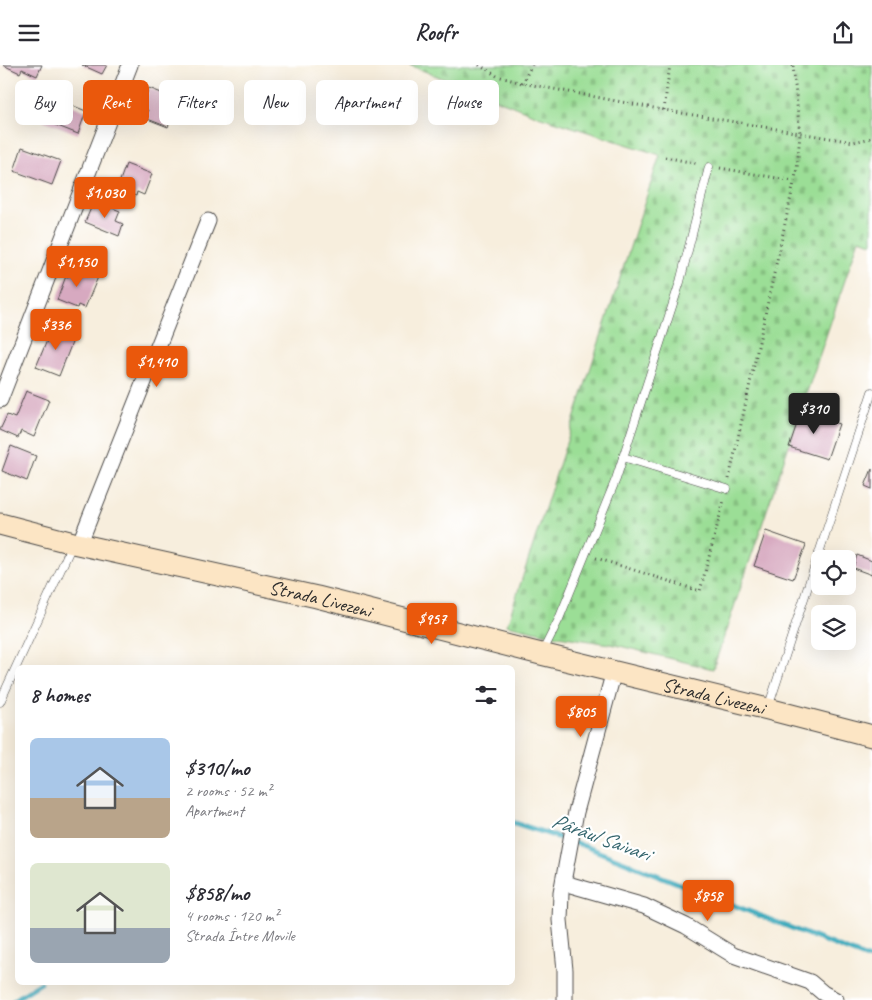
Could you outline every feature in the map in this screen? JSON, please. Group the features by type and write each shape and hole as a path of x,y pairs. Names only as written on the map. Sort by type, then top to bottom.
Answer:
{"main road":[{"name":"Strada Livezeni","path":"0,524 76,544 317,597 768,709 872,737"}],"street":[{"path":"0,399 130,65"},
{"path":"76,544 208,221"},
{"path":"565,1000 565,970 560,920 561,893 576,812 614,671"},
{"path":"564,883 644,906 686,926 733,955 810,983 827,998"}],"lane":[{"path":"541,654 559,619 616,479 680,281 709,167"},
{"path":"768,709 872,392"},
{"path":"623,457 727,489"},
{"path":"18,665 76,544"},
{"path":"0,702 15,671"}],"path":[{"path":"480,65 497,76 522,83 664,110 853,142 872,138"},
{"path":"522,83 532,65"},
{"path":"664,110 670,65"},
{"path":"584,555 700,591 727,489 797,169 800,134 793,65"},
{"path":"665,157 709,167 794,181"}],"green space":[{"path":"409,65 872,65 872,243 859,239 713,669 616,645 552,635 507,625 660,155 538,116 499,101 499,80 447,80"}],"building":[{"path":"3,65 42,65 37,76 22,69 20,73"},
{"path":"82,65 107,65 102,74"},
{"path":"149,88 159,92 159,123 149,120"},
{"path":"73,106 83,110 83,120 78,134 55,125 73,125"},
{"path":"22,147 61,161 52,185 14,171"},
{"path":"126,164 152,174 144,195 137,192 136,196 117,189"},
{"path":"97,202 120,211 116,221 123,224 119,236 85,222 91,208 94,209"},
{"path":"72,266 98,277 85,308 78,305 77,308 57,300"},
{"path":"53,326 75,335 59,376 36,367"},
{"path":"26,391 49,400 34,437 21,431 18,438 0,430 7,415 15,418"},
{"path":"801,412 839,424 827,459 789,447"},
{"path":"11,446 36,456 27,481 2,471"},
{"path":"872,469 872,489 865,486"},
{"path":"766,531 806,545 793,579 754,566"},
{"path":"857,555 872,561 872,575 856,569"}],"waterway":[{"name":"Pârâul Saivari","path":"515,823 579,844 872,960"},
{"name":"Pârâul Saivari","path":"14,1000 38,985"}]}
